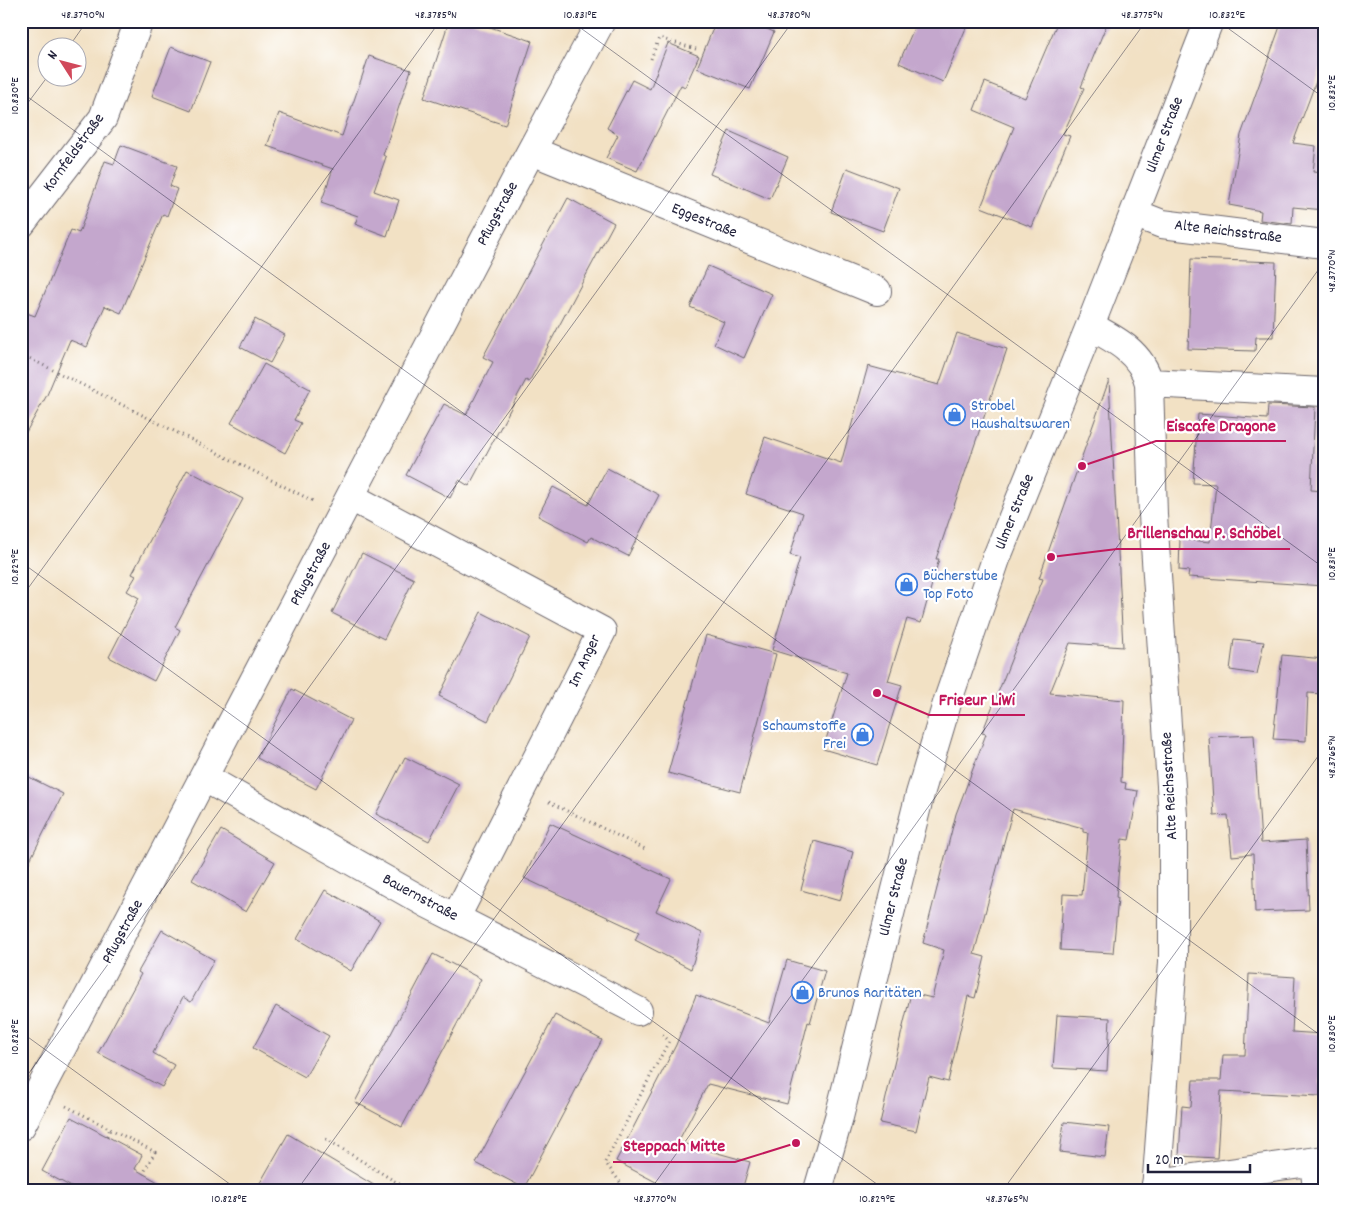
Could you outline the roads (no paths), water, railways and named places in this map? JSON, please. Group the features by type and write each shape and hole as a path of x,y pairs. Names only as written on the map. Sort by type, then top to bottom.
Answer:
{"street":[{"name":"Kornfeldstraße","path":"21,224 103,118 138,21"},
{"name":"Pflugstraße","path":"21,1126 601,21"},
{"name":"Ulmer Straße","path":"818,1190 839,1118 920,794 948,700 996,559 1090,326 1209,21"},
{"name":"Eggestraße","path":"532,151 877,291"},
{"name":"Alte Reichsstraße","path":"1134,213 1162,224 1324,244"},
{"name":"Alte Reichsstraße","path":"1090,326 1114,338 1130,350 1146,372 1149,383 1153,515 1173,835 1173,954 1156,1186"},
{"path":"1149,383 1324,392"},
{"name":"Im Anger","path":"346,506 602,631 456,917"},
{"name":"Bauernstraße","path":"205,778 428,904 638,1011"},
{"path":"1156,1186 1319,1161 1317,1190"}],"place":[{"name":"Strobel Haushaltswaren","path":"955,415"},
{"name":"Eiscafe Dragone","path":"1082,466"},
{"name":"Brillenschau P. Schöbel","path":"1051,557"},
{"name":"Bücherstube Top Foto","path":"907,585"},
{"name":"Friseur LiWi","path":"877,693"},
{"name":"Schaumstoffe Frei","path":"862,735"},
{"name":"Brunos Raritäten","path":"802,993"},
{"name":"Steppach Mitte","path":"796,1143"}]}
